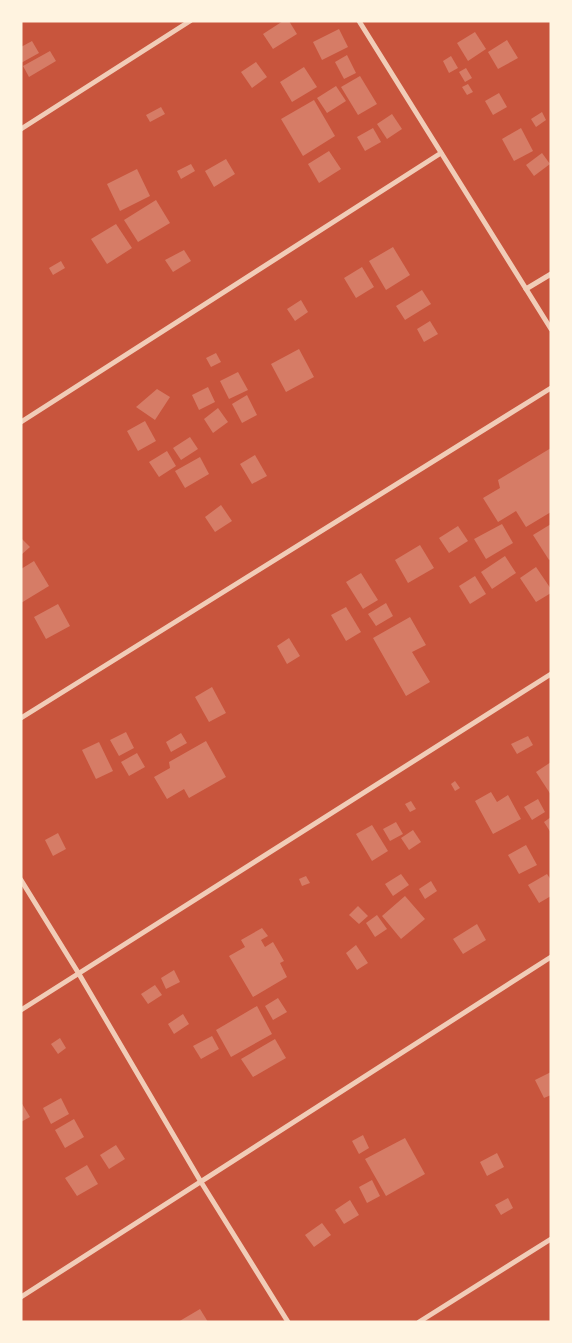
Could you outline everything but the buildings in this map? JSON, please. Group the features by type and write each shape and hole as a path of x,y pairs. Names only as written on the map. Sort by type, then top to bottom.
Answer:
{"street":[{"path":"21,129 190,21"},
{"path":"359,21 551,329"},
{"path":"21,422 441,154"},
{"path":"526,289 551,274"},
{"path":"21,718 551,388"},
{"path":"21,1010 551,674"},
{"path":"21,880 79,974 201,1182 288,1322"},
{"path":"21,1297 551,957"},
{"path":"418,1322 551,1239"}]}
